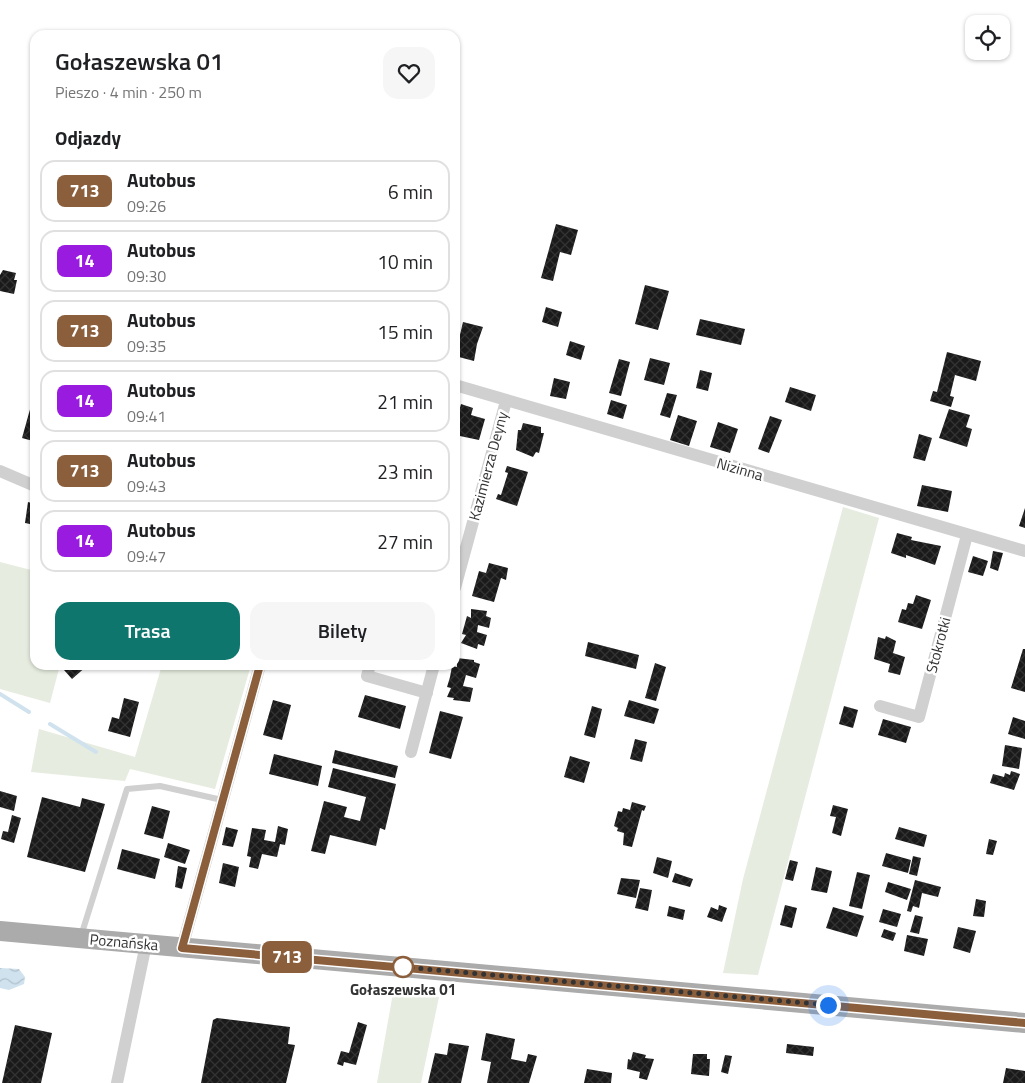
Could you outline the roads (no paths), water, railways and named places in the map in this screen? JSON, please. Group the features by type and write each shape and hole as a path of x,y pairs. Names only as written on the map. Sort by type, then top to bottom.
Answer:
{"main road":[{"name":"Poznańska","path":"0,931 1025,1023"}],"street":[{"name":"Nizinna","path":"460,387 1025,551"},
{"name":"Kazimierza Deyny","path":"460,570 506,401"},
{"path":"0,471 30,484"},
{"name":"Stokrotki","path":"880,706 919,717 967,534"},
{"path":"182,948 259,670"},
{"path":"369,670 367,676 427,693"},
{"path":"411,752 433,670"},
{"path":"117,1083 146,944"}],"lane":[{"path":"80,938 127,789 160,786 222,800"}],"water":[{"path":"0,968 19,969 25,977 24,984 9,990 0,988"}],"waterway":[{"path":"0,694 29,712"},
{"path":"50,724 96,752"}],"place":[{"name":"Gołaszewska 01","path":"403,967"}]}
